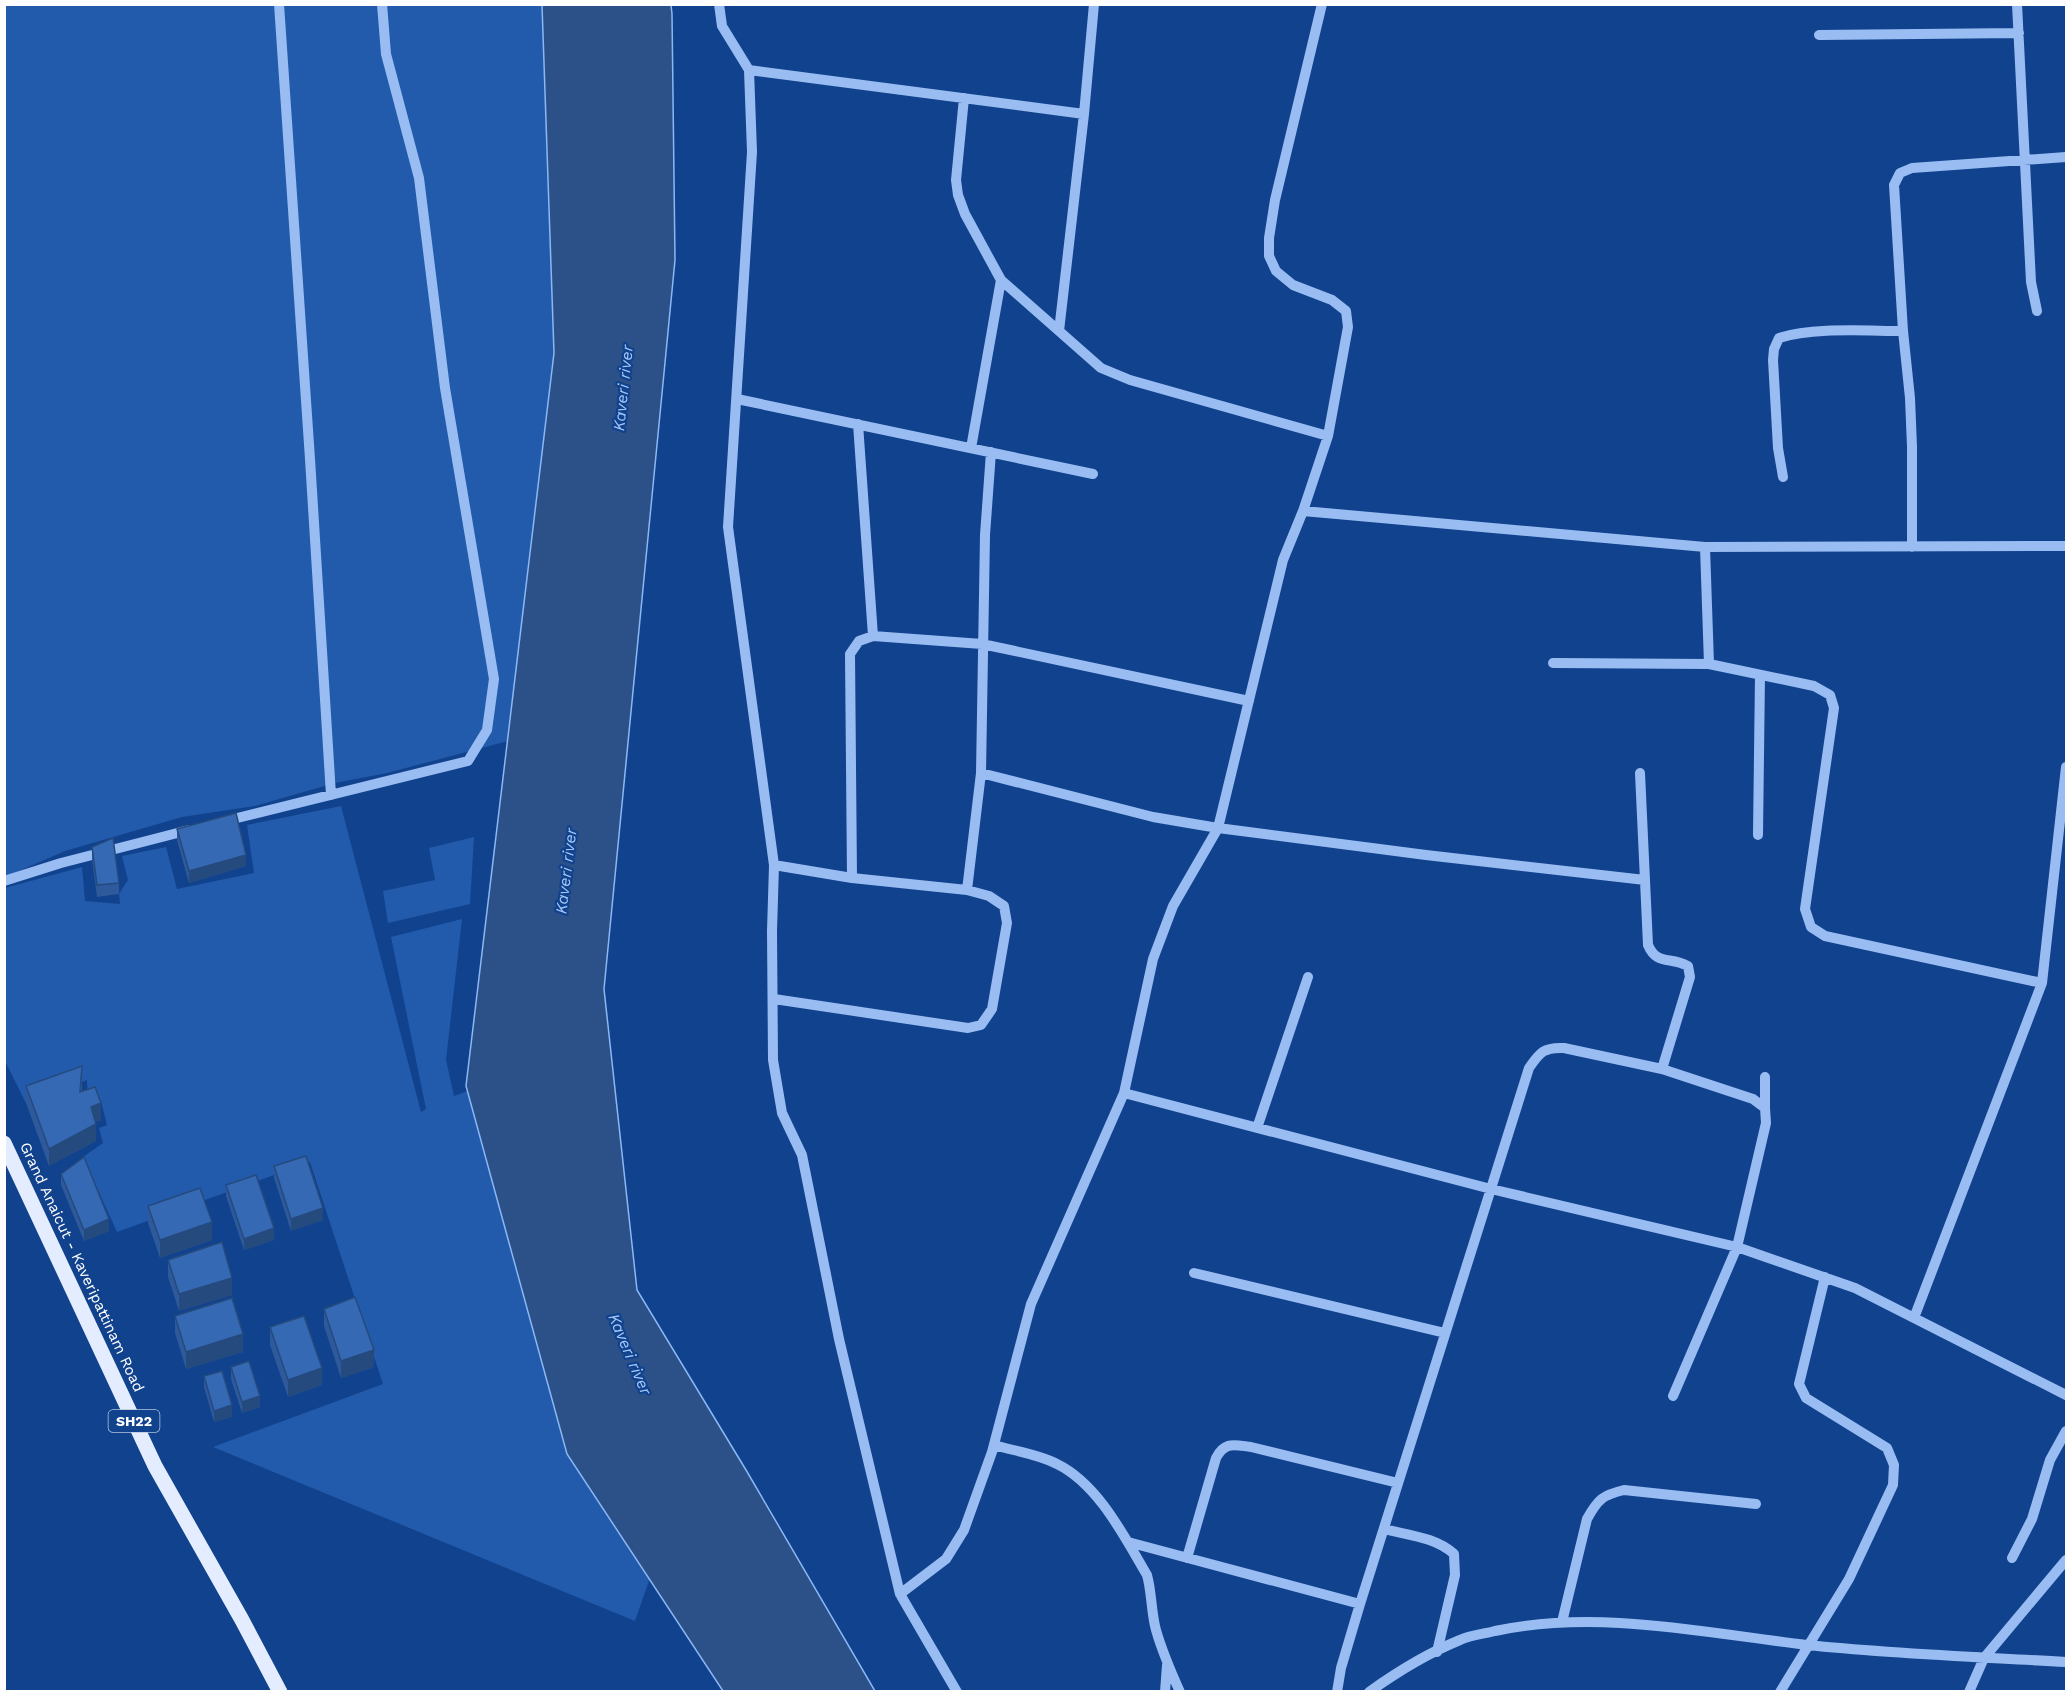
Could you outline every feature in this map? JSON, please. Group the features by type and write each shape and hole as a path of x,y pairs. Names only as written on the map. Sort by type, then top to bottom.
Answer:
{"main road":[{"name":"Grand Anaicut - Kaveripattinam Road","path":"4,1143 8,1162 155,1466 280,1692"}],"street":[{"path":"279,4 331,795"},
{"path":"4,881 61,863 204,826 468,761 488,730 495,679 445,388 419,178 386,54 382,4"},
{"path":"719,4 722,26 749,70 752,152 728,527 774,865 773,1060 782,1113 802,1155 839,1339 900,1594 957,1692"},
{"path":"1059,331 1094,4"},
{"path":"900,1594 946,1558 964,1530 994,1445 1031,1304 1124,1093 1153,959 1173,906 1218,828 1283,560 1303,511 1328,436 1348,327 1346,311 1332,300 1293,285 1276,272 1269,256 1269,238 1275,200 1322,4"},
{"path":"2017,4 2031,282 2037,311"},
{"path":"1819,36 2019,33"},
{"path":"749,70 1084,114"},
{"path":"964,98 956,180 958,195 965,214 1001,280 1101,368 1130,380 1328,436"},
{"path":"1912,547 1912,437 1894,185 1900,173 1912,168 2067,157"},
{"path":"971,448 1001,280"},
{"path":"1783,477 1778,448 1773,360 1779,338 1790,334 1820,332 1903,332"},
{"path":"736,399 1093,474"},
{"path":"858,424 873,636"},
{"path":"967,890 981,773 985,535 991,452"},
{"path":"1303,511 1705,547 2067,546"},
{"path":"1705,547 1709,664"},
{"path":"852,878 850,654 859,641 873,636 982,644 1249,701"},
{"path":"1553,663 1709,664 1814,686 1830,695 1834,708 1805,909 1810,927 1825,936 2042,983"},
{"path":"1758,835 1760,675"},
{"path":"1914,1318 2042,983 2067,767"},
{"path":"981,773 1153,817 1218,828 1645,880"},
{"path":"1640,773 1648,945 1651,954 1658,959 1679,961 1688,966 1690,977 1662,1069"},
{"path":"774,865 852,878 967,890 989,896 1004,906 1007,923 992,1009 981,1025 968,1028 774,999"},
{"path":"1257,1128 1308,977"},
{"path":"1337,1692 1341,1668 1360,1604 1529,1068 1549,1047 1564,1048 1662,1069 1753,1099 1765,1108"},
{"path":"1673,1396 1737,1247 1766,1123 1765,1077"},
{"path":"1124,1093 1491,1189 1737,1247 1855,1288 2067,1395"},
{"path":"1194,1273 1445,1333"},
{"path":"1780,1692 1849,1579 1893,1485 1894,1465 1887,1448 1806,1398 1799,1384 1825,1277"},
{"path":"2012,1558 2032,1519 2050,1460 2067,1431"},
{"path":"994,1445 1054,1462 1075,1473 1095,1493 1147,1575 1151,1588 1155,1629 1180,1692"},
{"path":"1187,1558 1216,1458 1221,1449 1226,1446 1251,1447 1398,1483"},
{"path":"1562,1622 1587,1519 1595,1504 1606,1494 1624,1490 1756,1504"},
{"path":"1384,1529 1436,1542 1454,1554 1455,1575 1437,1652"},
{"path":"1128,1542 1360,1604"},
{"path":"1969,1692 1984,1658 2067,1560"},
{"path":"1369,1692 1418,1661 1461,1639 1515,1627 1562,1622 1664,1627 1809,1645 2067,1662"},
{"path":"1165,1692 1167,1663"}],"shaded area":[{"path":"4,5 542,5 554,353 508,741 387,773 335,783 255,806 182,817 65,851 5,877"},
{"path":"341,806 421,1112 426,1109 391,937 462,919 446,1060 454,1096 468,1091 567,1454 650,1578 635,1621 213,1447 383,1384 310,1162 117,1232 83,1157 103,1143 99,1128 107,1125 101,1101 88,1107 87,1080 26,1103 5,1061 5,888 82,867 85,901 120,904 119,894 128,880 122,856 166,847 177,889 254,873 247,825"},
{"path":"474,837 470,904 388,923 383,891 435,880 429,848"}],"water":[{"name":"Kaveri river","path":"542,5 671,5 672,14 675,260 604,989 637,1290 746,1470 875,1691 723,1691 567,1454 466,1086 554,353"}],"building":[{"path":"236,813 246,855 189,871 177,829"},
{"path":"113,838 119,883 97,885 92,847"},
{"path":"82,1066 80,1092 95,1087 101,1103 91,1107 96,1124 49,1149 26,1086"},
{"path":"306,1156 323,1208 291,1219 274,1166"},
{"path":"84,1157 109,1219 84,1230 61,1174"},
{"path":"256,1175 274,1228 244,1239 226,1185"},
{"path":"200,1188 212,1222 160,1240 148,1206"},
{"path":"222,1242 232,1278 179,1294 168,1260"},
{"path":"355,1297 374,1350 341,1361 324,1309"},
{"path":"232,1298 243,1334 186,1352 175,1316"},
{"path":"304,1316 322,1368 288,1380 270,1327"},
{"path":"249,1361 260,1396 242,1402 231,1367"},
{"path":"222,1371 232,1405 214,1411 204,1376"}]}
